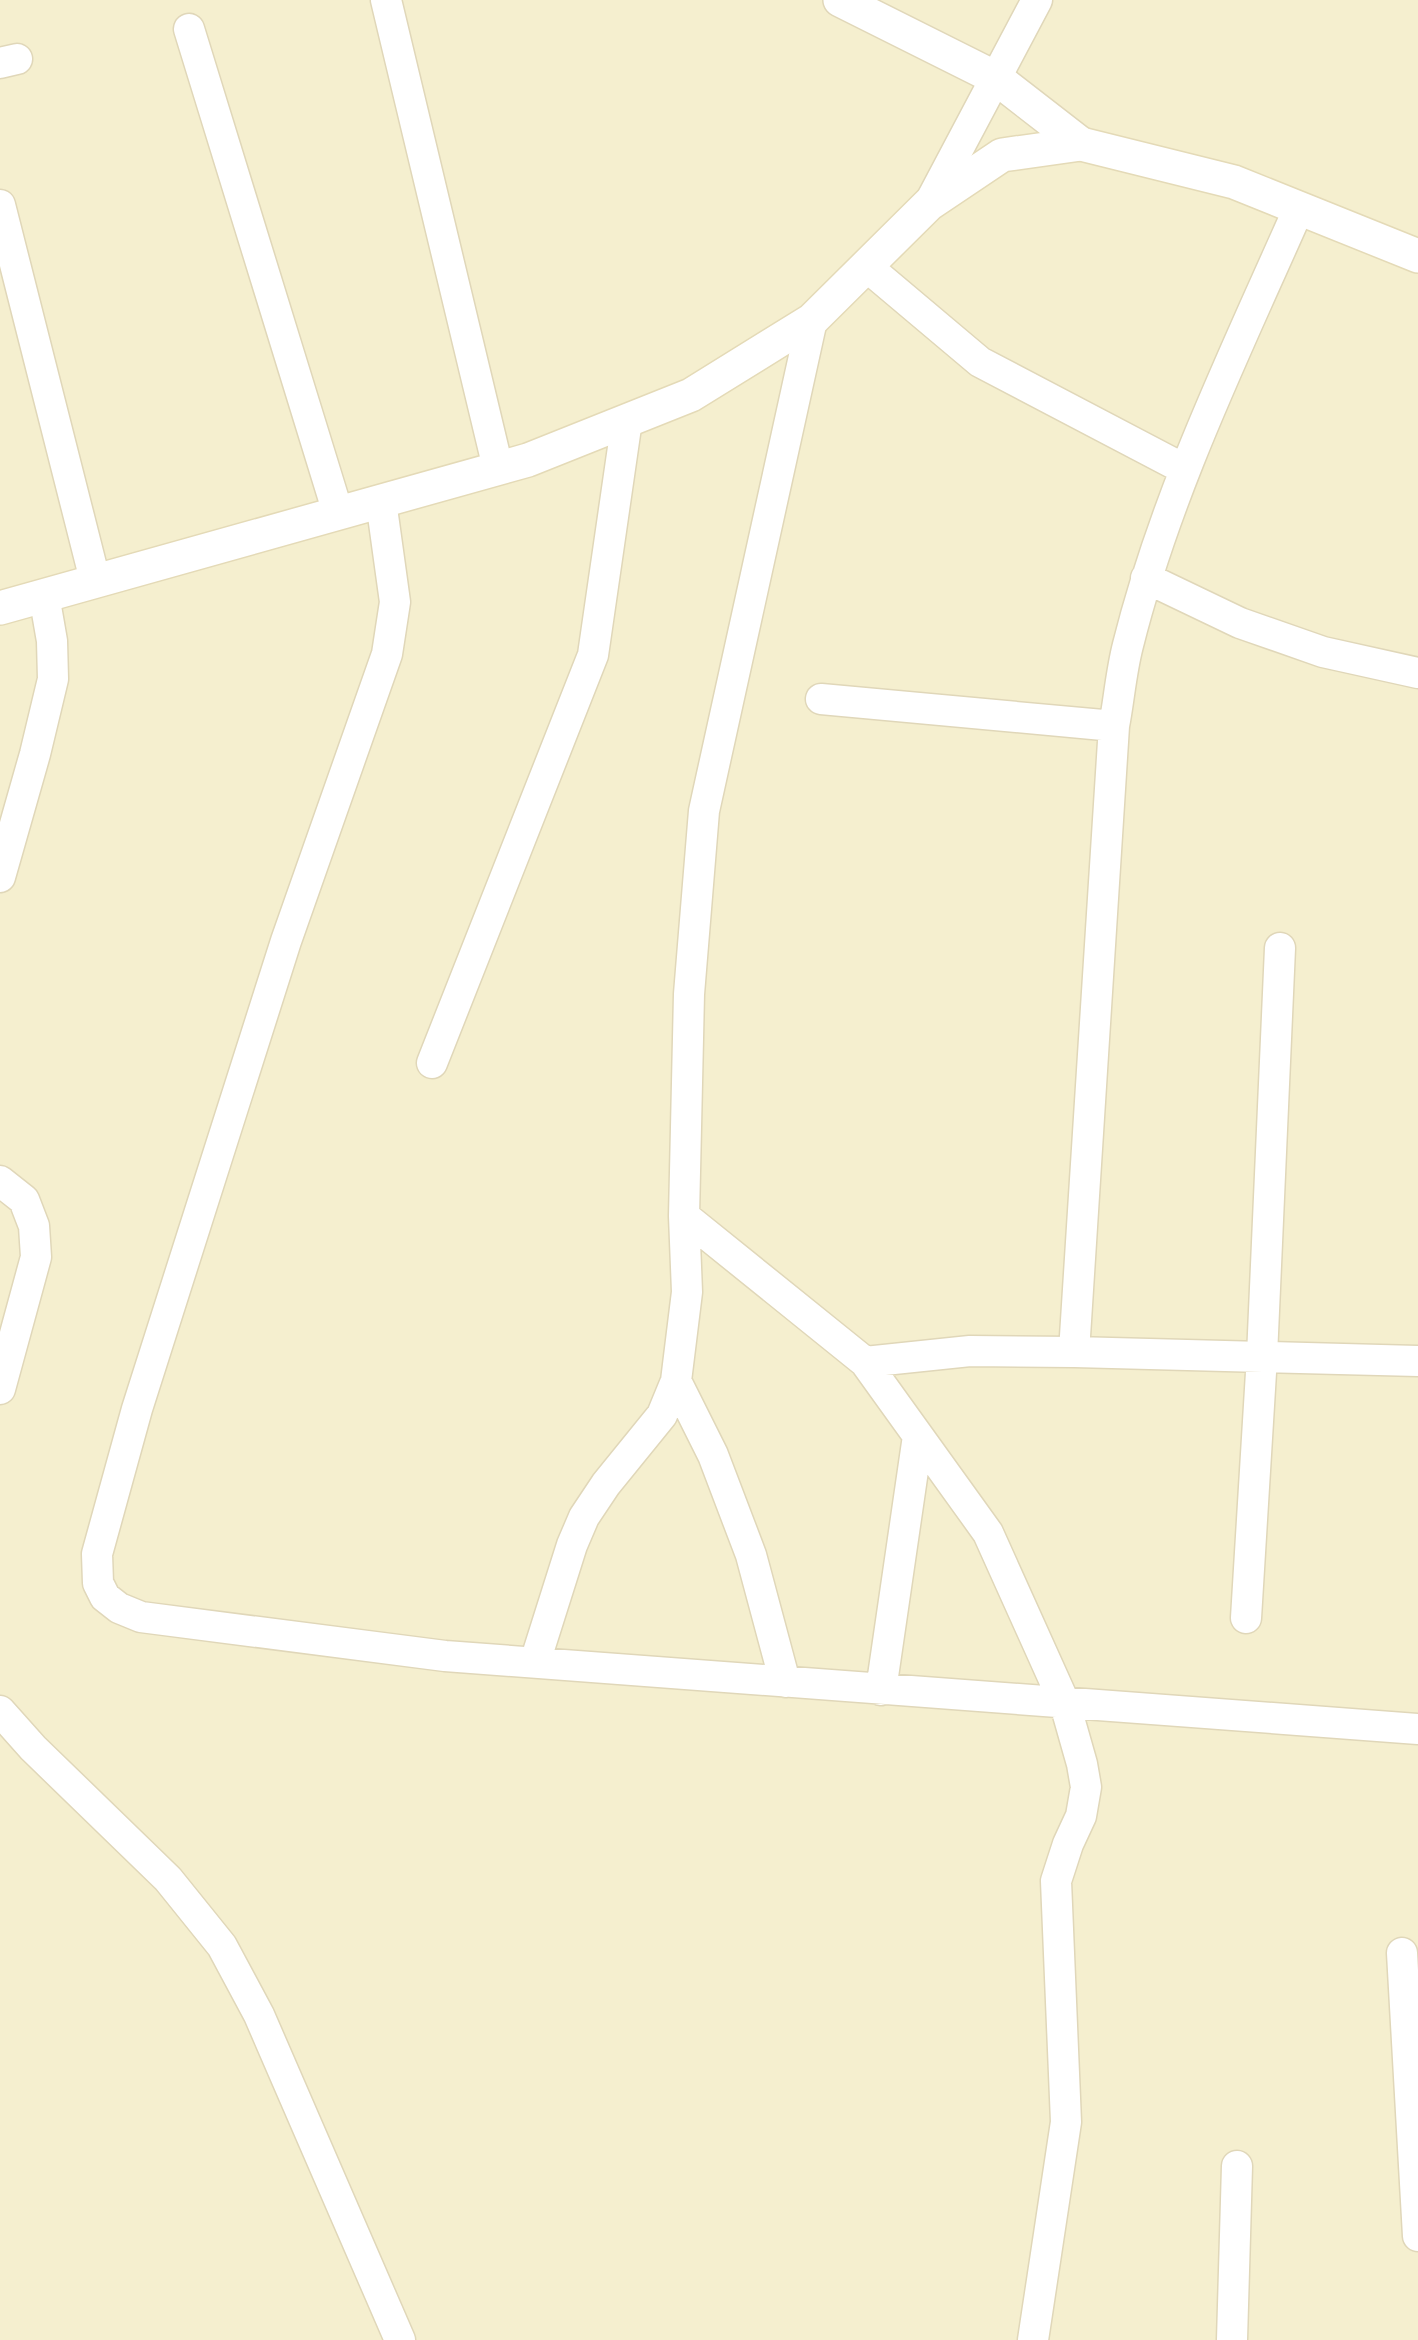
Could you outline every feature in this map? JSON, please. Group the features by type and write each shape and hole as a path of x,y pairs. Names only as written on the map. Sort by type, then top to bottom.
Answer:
{"main road":[{"path":"840,0 996,78 1081,144"},
{"path":"0,608 528,460 691,395 812,320 929,204 1002,155 1081,144 1234,182 1418,256"}],"street":[{"path":"386,0 498,468"},
{"path":"929,204 1037,0"},
{"path":"189,28 338,513"},
{"path":"0,205 95,580"},
{"path":"1074,1352 1114,726 1127,648 1146,578 1184,468 1299,208"},
{"path":"866,266 980,362 1184,468"},
{"path":"535,1662 572,1545 584,1517 606,1484 662,1415 676,1381 687,1292 684,1216 689,994 704,811 812,320"},
{"path":"432,1063 593,655 627,420"},
{"path":"381,501 395,602 387,654 286,941 137,1409 97,1554 98,1583 105,1597 119,1608 141,1617 445,1656 1418,1729"},
{"path":"1146,578 1251,627 1323,652 1418,673"},
{"path":"0,877 35,754 53,679 52,641 44,595"},
{"path":"821,699 1114,726"},
{"path":"1246,1618 1262,1356 1280,948"},
{"path":"0,1181 24,1200 34,1226 36,1257 0,1389"},
{"path":"684,1216 865,1362 988,1533 1065,1704 1086,1787 1081,1816 1068,1844 1056,1881 1066,2122 1033,2340"},
{"path":"865,1362 970,1351 1418,1361"},
{"path":"676,1381 713,1455 751,1555 784,1682"},
{"path":"881,1689 918,1436"},
{"path":"0,1711 33,1748 168,1880 222,1946 258,2014 400,2340"},
{"path":"1402,1953 1415,2137 1418,2236"},
{"path":"1232,2340 1238,2166"}],"shaded area":[{"path":"0,0 1418,0 1418,2340 0,2340"}]}
